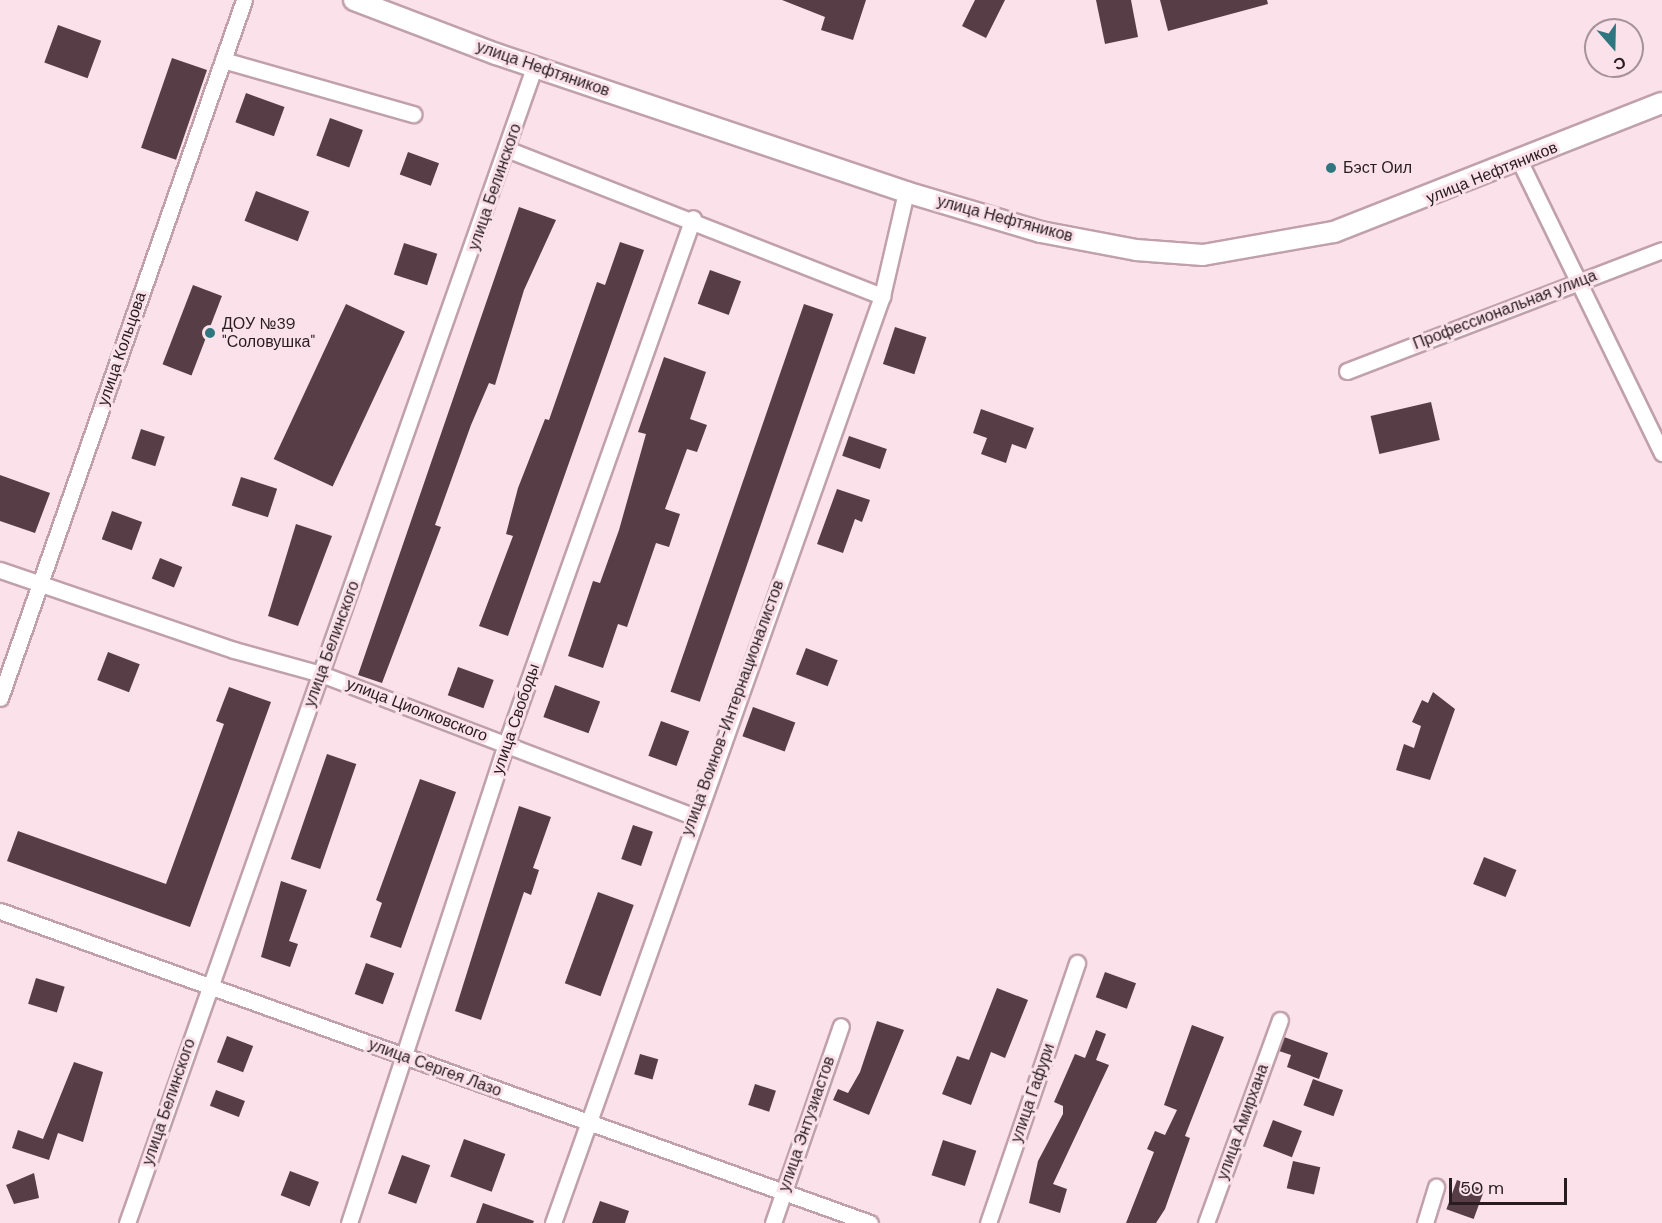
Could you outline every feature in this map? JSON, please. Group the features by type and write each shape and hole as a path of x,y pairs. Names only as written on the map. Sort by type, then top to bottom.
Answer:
{"main road":[{"name":"улица Нефтяников","path":"354,0 535,65 906,192 1041,232 1136,250 1203,255 1334,232 1520,162 1662,103"}],"street":[{"name":"улица Кольцова","path":"0,698 244,0"},
{"path":"223,60 413,114"},
{"name":"улица Белинского","path":"127,1223 208,988 509,150 535,65"},
{"path":"509,150 693,218 882,296"},
{"path":"1520,162 1581,281 1662,453"},
{"name":"улица Воинов-Интернационалистов","path":"553,1223 693,816 882,296 906,192"},
{"name":"улица Свободы","path":"349,1223 406,1057 506,744 693,218"},
{"name":"Профессиональная улица","path":"1347,370 1662,250"},
{"name":"улица Циолковского","path":"0,570 234,651 321,674 693,816"},
{"name":"улица Сергея Лазо","path":"0,911 783,1196 870,1223"},
{"name":"улица Гафури","path":"988,1223 1077,963"},
{"name":"улица Амирхана","path":"1206,1223 1280,1020"},
{"name":"улица Энтузиастов","path":"773,1223 841,1026"},
{"path":"1425,1223 1436,1187"}],"building":[{"path":"782,0 866,0 853,40 821,30 825,17"},
{"path":"975,0 1005,0 986,38 962,26"},
{"path":"1096,0 1131,0 1138,37 1105,44"},
{"path":"1160,0 1267,0 1268,4 1168,31"},
{"path":"58,25 101,41 88,78 44,63"},
{"path":"172,58 207,70 176,160 141,148"},
{"path":"246,93 285,107 274,136 235,122"},
{"path":"330,118 363,130 349,168 316,156"},
{"path":"408,152 439,163 431,186 400,175"},
{"path":"256,191 309,211 298,241 245,221"},
{"path":"519,207 556,220 524,290 495,385 489,383 471,425 435,525 441,527 382,683 358,675"},
{"path":"620,242 644,250 508,636 479,626 513,536 506,534 518,488 545,419 549,420 597,282 605,285"},
{"path":"404,243 437,254 427,285 394,274"},
{"path":"710,270 741,281 729,315 698,304"},
{"path":"193,285 222,296 191,375 163,364"},
{"path":"346,304 405,331 333,486 274,459"},
{"path":"804,304 833,314 700,702 671,692"},
{"path":"895,327 926,337 914,374 883,364"},
{"path":"664,357 706,372 690,419 707,425 697,452 687,449 665,509 680,514 669,547 656,543 627,627 618,624 603,668 568,656 593,581 600,583 619,530 646,434 638,432"},
{"path":"1431,402 1440,440 1379,454 1371,416"},
{"path":"981,409 1034,428 1026,449 1012,444 1006,463 981,454 987,438 973,433"},
{"path":"141,429 165,437 155,466 131,458"},
{"path":"849,436 887,449 880,469 842,456"},
{"path":"0,475 50,493 35,533 0,521"},
{"path":"241,477 277,489 268,517 232,506"},
{"path":"837,489 870,500 862,522 855,519 843,553 817,544"},
{"path":"112,511 142,522 132,550 102,539"},
{"path":"296,524 332,536 298,626 268,616"},
{"path":"160,558 182,567 174,587 152,578"},
{"path":"806,648 838,660 828,686 796,674"},
{"path":"108,652 140,664 129,692 97,680"},
{"path":"458,667 494,680 483,708 448,695"},
{"path":"555,685 600,701 588,733 543,717"},
{"path":"229,687 271,702 190,927 7,861 18,831 166,884 224,724 216,721"},
{"path":"1433,692 1455,709 1430,780 1396,770 1404,744 1414,748 1421,726 1412,722 1422,700 1428,703"},
{"path":"753,707 795,722 785,752 742,736"},
{"path":"661,721 689,731 677,766 648,756"},
{"path":"327,754 356,764 320,869 291,859"},
{"path":"420,779 456,792 401,948 370,937 382,903 376,900"},
{"path":"519,806 551,817 533,868 539,870 531,895 524,892 481,1020 455,1011"},
{"path":"633,825 653,832 641,866 621,859"},
{"path":"1484,857 1516,870 1506,897 1473,884"},
{"path":"281,881 307,890 289,941 298,944 290,967 261,957"},
{"path":"598,892 634,905 601,996 565,983"},
{"path":"366,963 394,973 383,1004 355,994"},
{"path":"1105,972 1136,983 1127,1009 1096,997"},
{"path":"36,978 65,987 57,1013 28,1004"},
{"path":"997,988 1028,1000 1005,1058 991,1052 971,1105 942,1094 957,1056 969,1060"},
{"path":"877,1021 904,1030 869,1115 833,1100 838,1089 848,1093 860,1072"},
{"path":"1192,1025 1224,1037 1185,1136 1190,1138 1165,1209 1156,1223 1126,1223 1154,1152 1147,1149 1155,1131 1165,1135 1177,1110 1164,1105"},
{"path":"1096,1030 1106,1034 1096,1060 1109,1065 1053,1184 1067,1189 1060,1213 1029,1203 1038,1161 1063,1114 1063,1106 1054,1102 1075,1054 1085,1058"},
{"path":"227,1036 253,1046 243,1072 217,1062"},
{"path":"1284,1037 1328,1053 1319,1079 1287,1067 1291,1055 1279,1051"},
{"path":"640,1054 658,1059 652,1079 634,1074"},
{"path":"74,1062 103,1072 83,1142 58,1133 49,1160 12,1148 18,1130 43,1139"},
{"path":"1313,1079 1343,1090 1333,1116 1303,1105"},
{"path":"755,1084 776,1091 769,1112 748,1105"},
{"path":"216,1090 245,1101 239,1117 210,1106"},
{"path":"1273,1120 1302,1131 1292,1157 1263,1146"},
{"path":"464,1139 505,1154 492,1192 450,1177"},
{"path":"943,1140 976,1151 965,1186 932,1175"},
{"path":"402,1155 430,1165 416,1204 388,1194"},
{"path":"1293,1161 1320,1167 1314,1195 1287,1188"},
{"path":"290,1171 319,1182 310,1206 281,1195"},
{"path":"34,1173 39,1198 14,1204 6,1185"},
{"path":"1457,1180 1484,1190 1474,1219 1446,1209"},
{"path":"600,1201 629,1211 625,1223 592,1223"},
{"path":"483,1203 534,1221 533,1223 476,1223"}],"place":[{"name":"Бэст Оил","path":"1331,168"},
{"name":"ДОУ №39 \"Соловушка\"","path":"210,333"}]}
